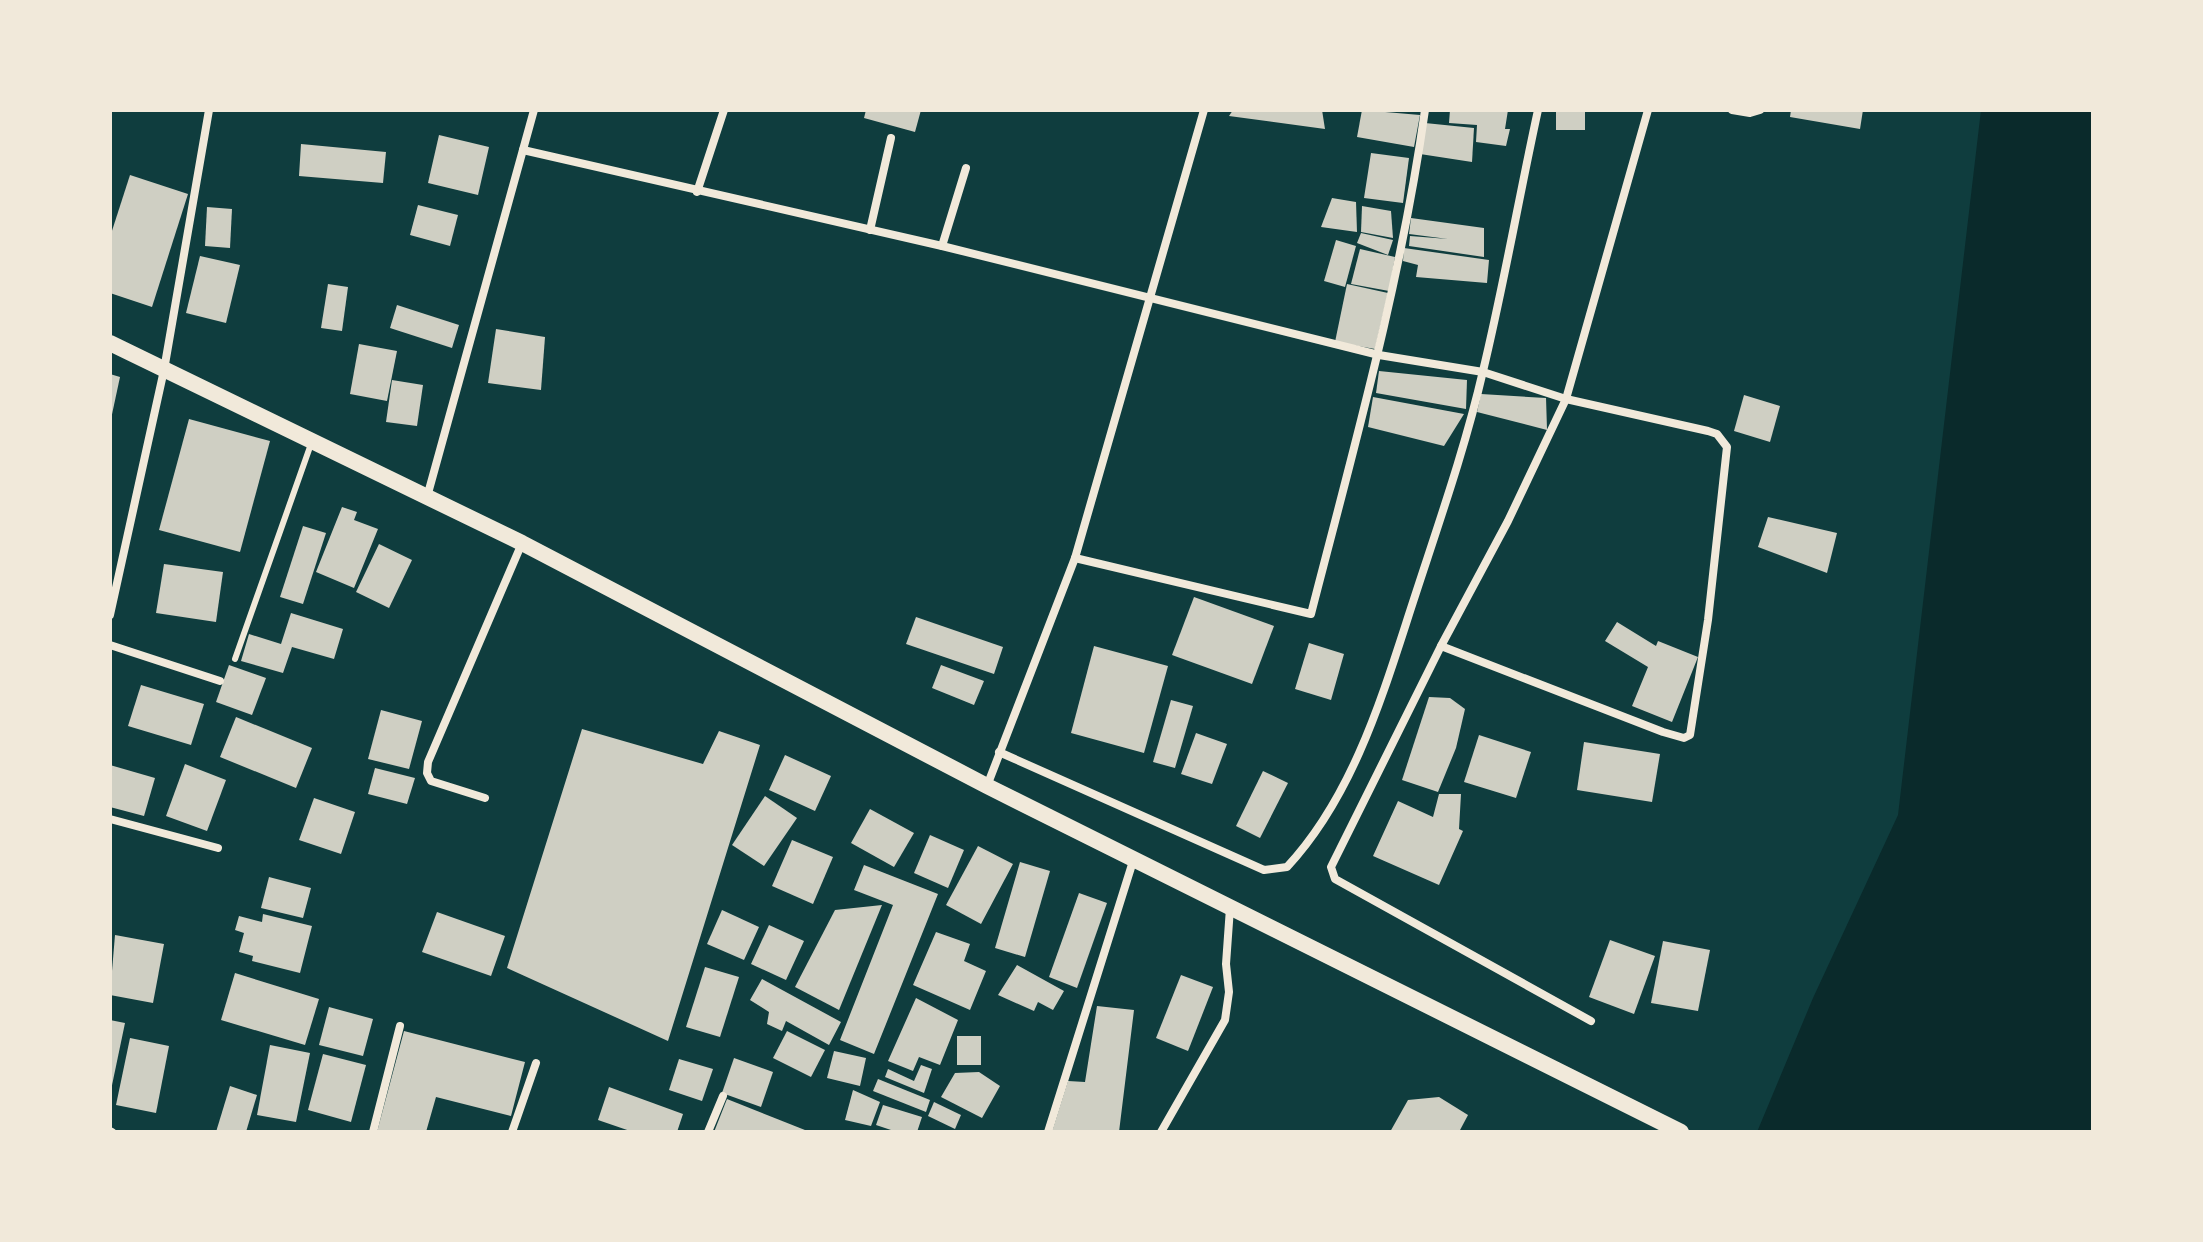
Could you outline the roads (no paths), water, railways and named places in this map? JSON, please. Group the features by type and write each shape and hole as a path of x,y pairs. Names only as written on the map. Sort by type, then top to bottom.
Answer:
{"main road":[{"path":"110,343 522,543 987,786 1681,1132"}],"street":[{"path":"110,615 164,370 209,110"},
{"path":"427,497 534,110"},
{"path":"697,192 724,110"},
{"path":"987,786 1075,558 1204,110"},
{"path":"1075,558 1311,614 1379,355 1425,110"},
{"path":"999,752 1264,870 1287,867 1305,847 1347,778 1382,698 1459,461 1483,372 1538,110"},
{"path":"1591,1021 1332,874 1331,867 1441,646 1508,521 1566,399 1648,110"},
{"path":"1732,110 1750,113 1760,110"},
{"path":"870,230 891,138"},
{"path":"523,150 942,246 1379,355 1483,372 1566,399 1708,431 1717,434 1727,447 1708,620 1690,735 1684,738 1663,732 1441,646"},
{"path":"942,246 966,168"},
{"path":"485,798 431,781 427,773 428,762 522,543"},
{"path":"110,645 220,681"},
{"path":"110,819 218,848"},
{"path":"1048,1132 1134,858"},
{"path":"1161,1132 1225,1020 1229,992 1226,964 1230,908"},
{"path":"373,1132 400,1026"},
{"path":"512,1132 536,1063"},
{"path":"708,1132 723,1096"}],"lane":[{"path":"235,659 312,442"}],"water":[{"path":"1981,110 2093,110 2093,1132 1757,1132 1813,998 1898,815"}]}
